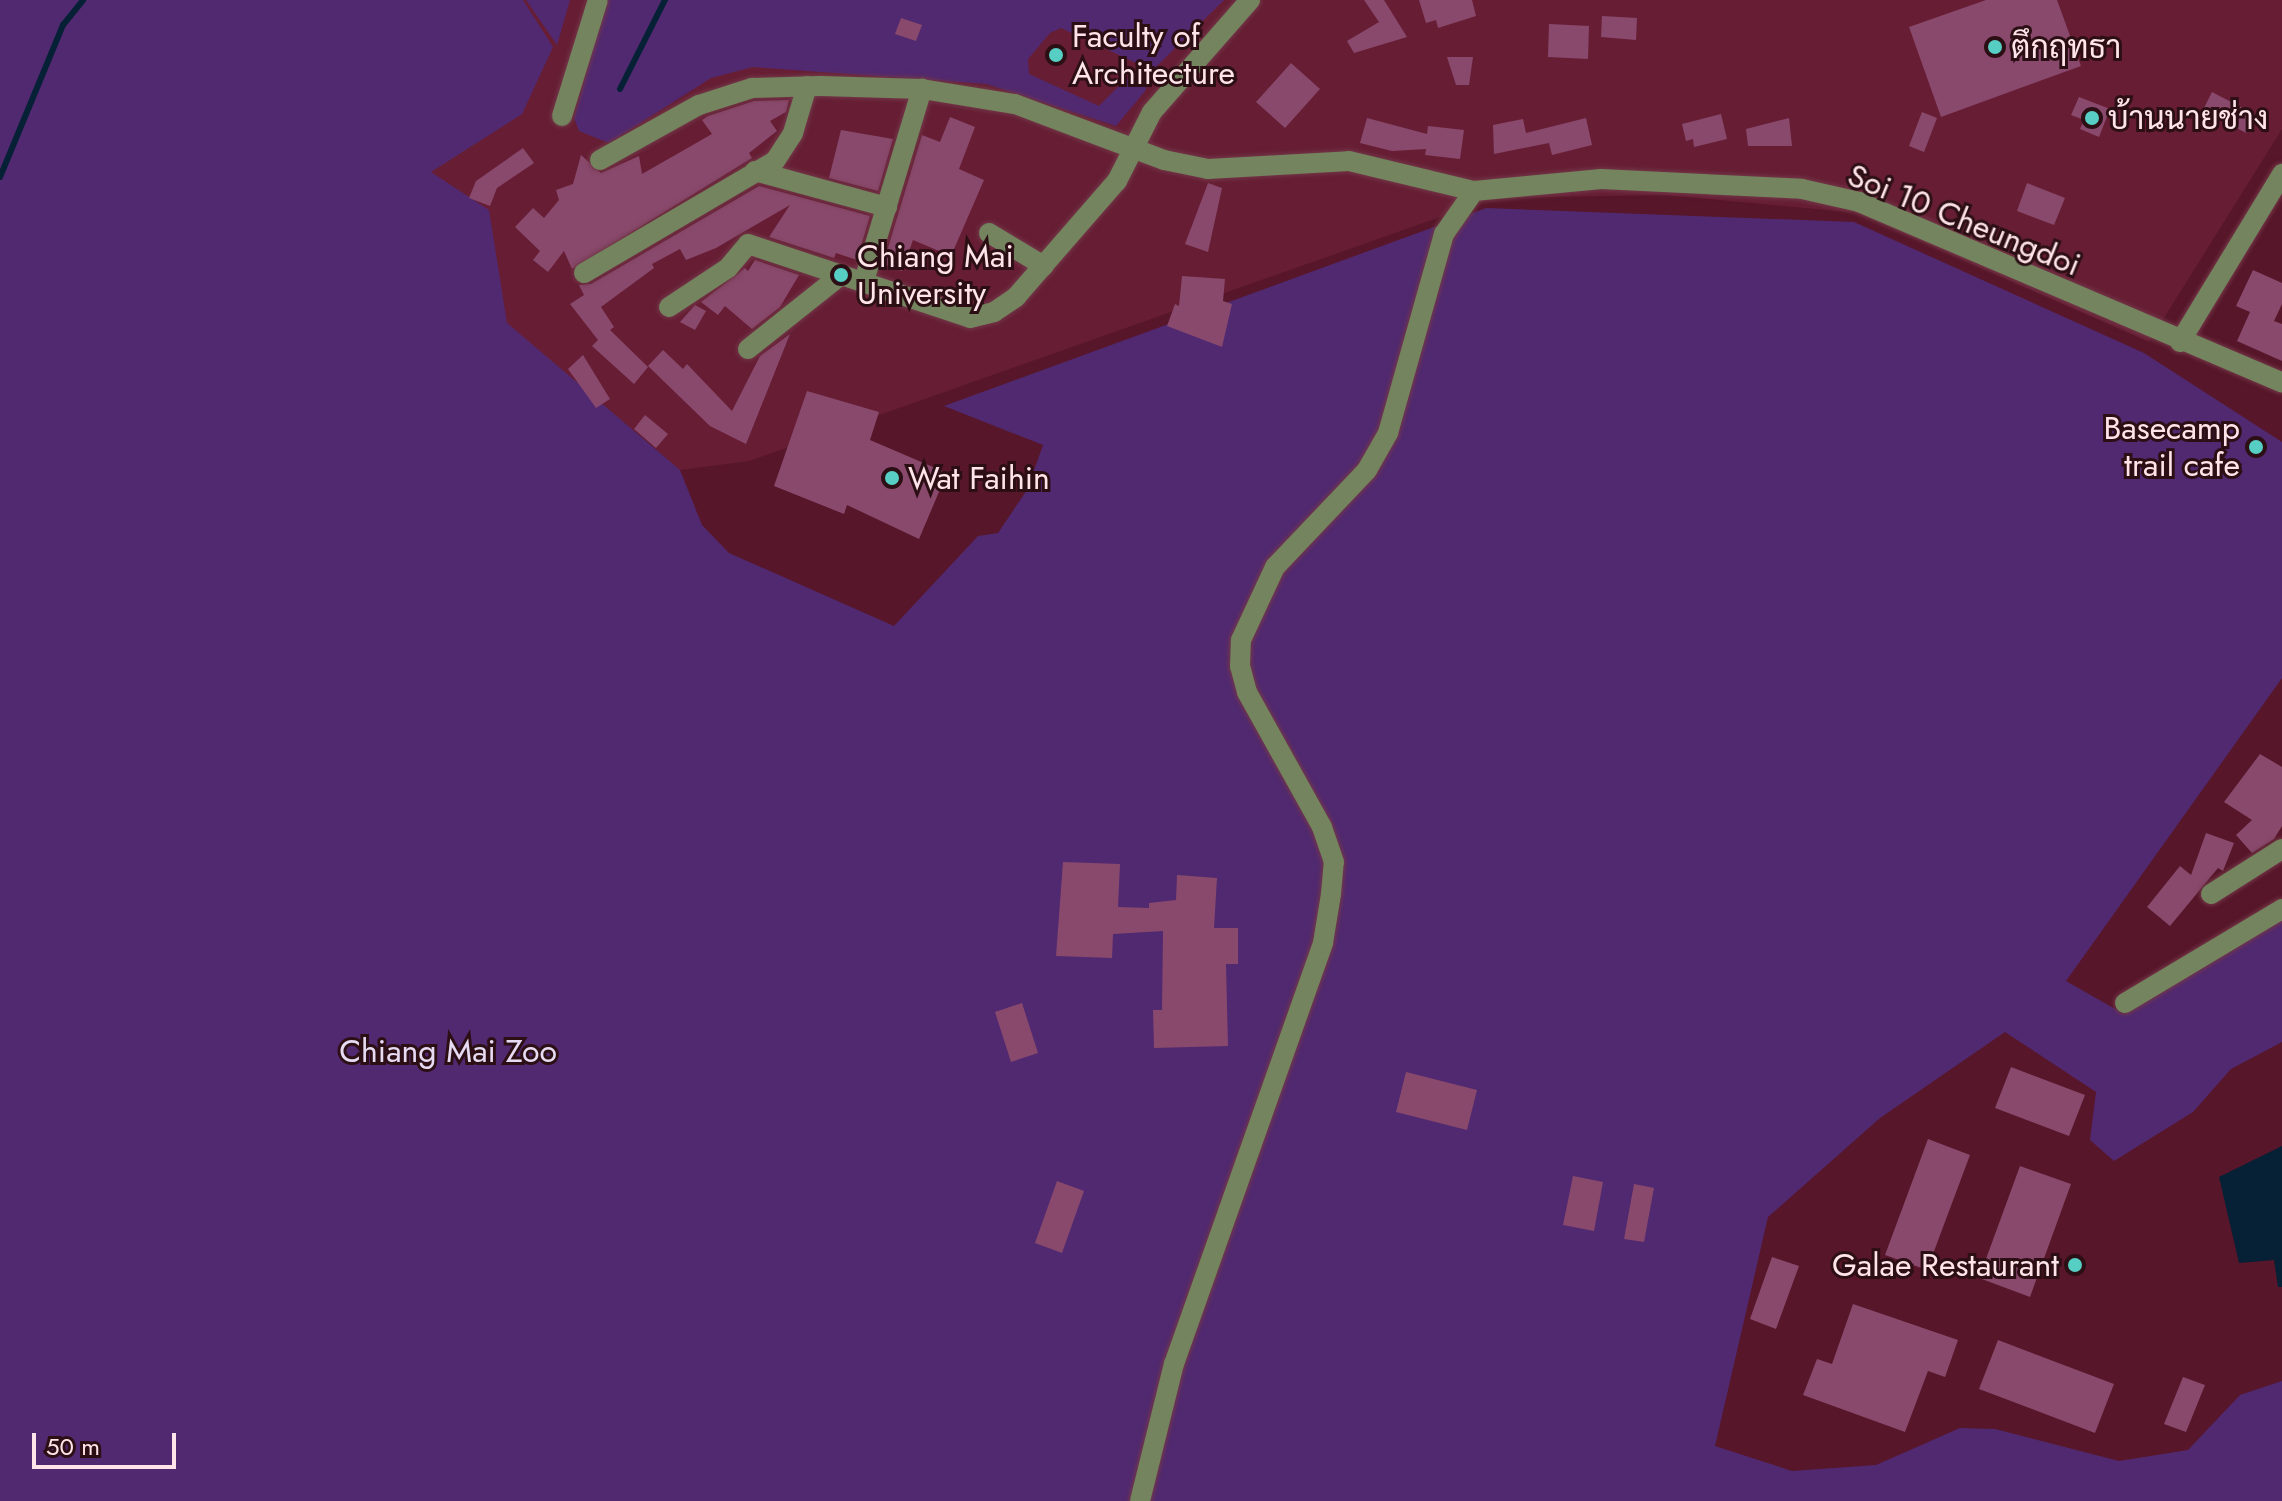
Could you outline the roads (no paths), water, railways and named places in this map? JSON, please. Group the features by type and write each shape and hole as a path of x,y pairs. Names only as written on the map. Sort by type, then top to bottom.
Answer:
{"street":[{"path":"562,116 598,0"},
{"path":"669,307 728,268 748,244 980,318 1016,297 1117,181 1152,112 1250,0"},
{"path":"584,273 775,161 785,148 807,86"},
{"name":"Soi 10 Cheungdoi","path":"600,160 699,105 752,88 807,86 922,89 1015,104 1134,148 1208,169 1349,161 1474,191 1601,179 1802,189 1872,208 2180,342 2282,382"},
{"path":"864,281 922,89"},
{"path":"755,171 887,207"},
{"path":"2180,342 2282,174"},
{"path":"1140,1501 1174,1364 1323,943 1331,894 1334,862 1322,827 1247,692 1240,666 1241,640 1275,567 1367,470 1388,433 1444,234 1474,191"},
{"path":"989,233 1044,266"},
{"path":"748,349 841,275"},
{"path":"2211,894 2282,849"},
{"path":"2125,1003 2282,909"}],"water":[{"path":"2282,1146 2282,1287 2278,1287 2274,1260 2239,1263 2219,1177"}],"waterway":[{"path":"0,177 63,25 83,0"},
{"path":"620,89 665,0"}],"place":[{"name":"ตึกฤทธา","path":"1995,47"},
{"name":"Faculty of Architecture","path":"1056,55"},
{"name":"บ้านนายช่าง","path":"2092,118"},
{"name":"Chiang Mai University","path":"841,275"},
{"name":"Basecamp trail cafe","path":"2256,447"},
{"name":"Wat Faihin","path":"892,478"},
{"name":"Galae Restaurant","path":"2075,1265"}],"park label":[{"name":"Chiang Mai Zoo","path":"448,1051"}]}
